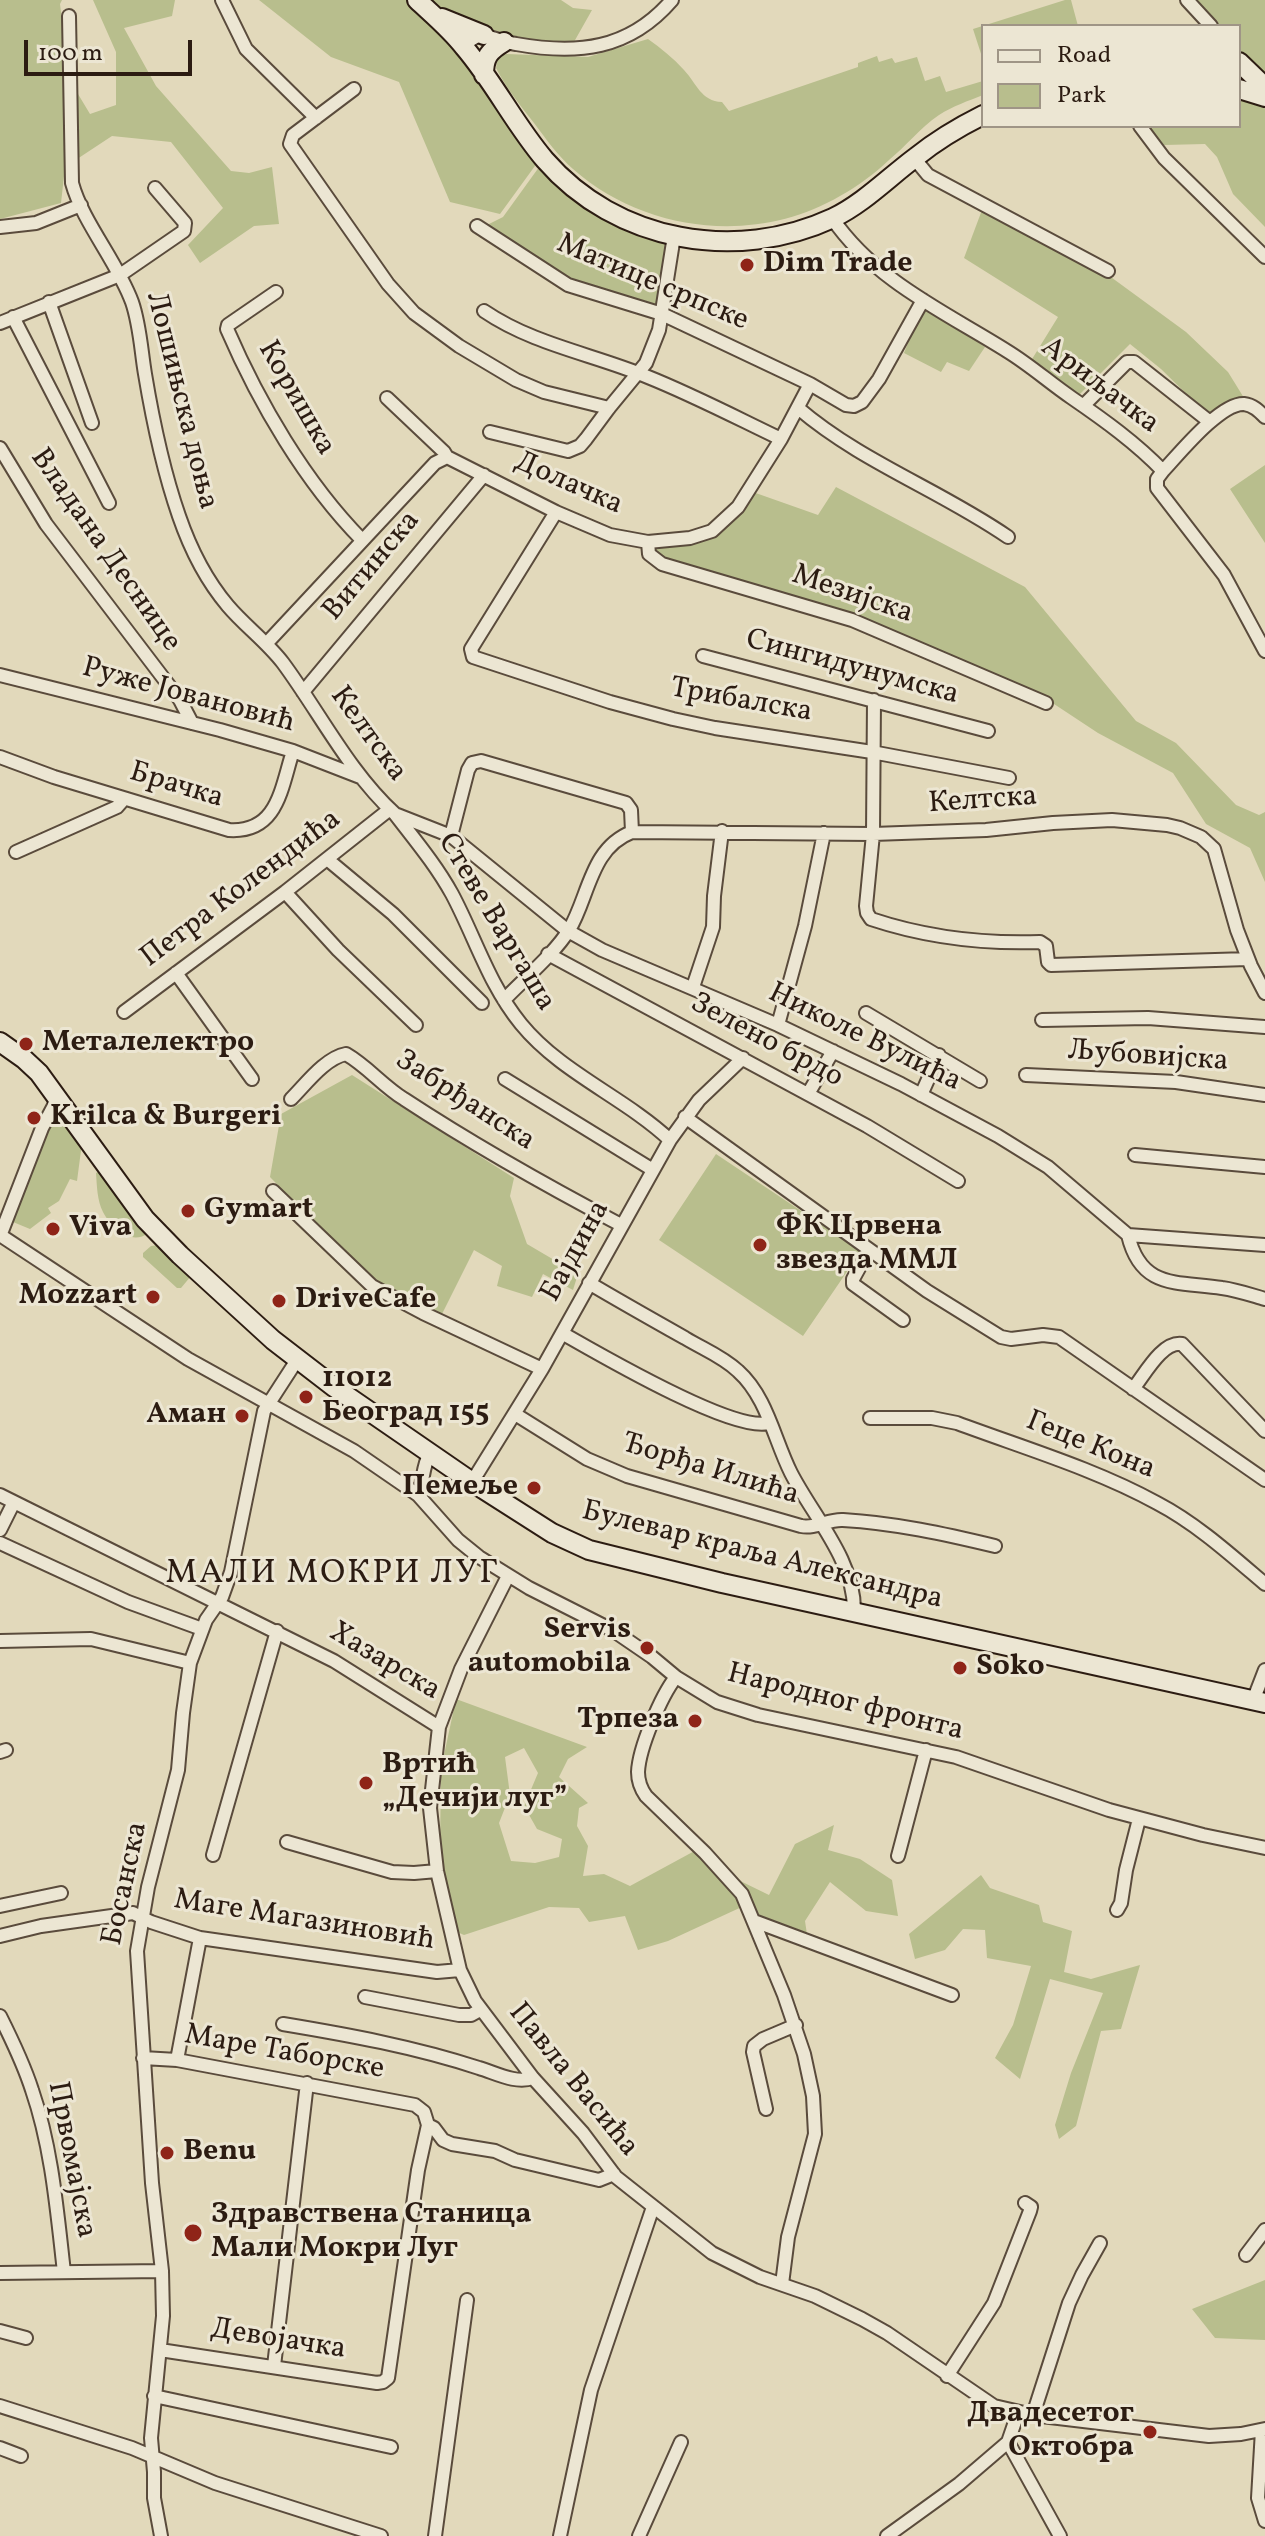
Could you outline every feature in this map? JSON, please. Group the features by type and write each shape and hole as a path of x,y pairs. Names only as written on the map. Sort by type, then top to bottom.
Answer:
{"main road":[{"name":"Матице српске","path":"417,0 467,49 543,158 570,184 622,219 693,240 742,242 783,235 832,218 863,199 914,158 981,116"},
{"path":"433,15 484,35"},
{"path":"484,75 486,57 504,42"},
{"path":"1241,64 1265,87"},
{"path":"1241,88 1265,97"},
{"name":"Булевар краља Александра","path":"0,1042 32,1066 160,1236 227,1299 297,1360 541,1527 581,1547 722,1583 1259,1702"}],"street":[{"path":"222,0 246,49 316,118"},
{"path":"504,42 467,49 469,41 479,35 566,51 595,46 618,39 645,24 672,0"},
{"path":"1187,0 1209,24"},
{"name":"Лошињска доња","path":"69,16 71,174 74,190 133,305 156,431 173,497 200,565 221,596 266,644 303,692"},
{"path":"354,89 293,135 291,147 388,284 439,332 516,380 544,392 609,408"},
{"path":"1142,128 1164,158 1265,257"},
{"path":"914,158 928,175 1108,271"},
{"name":"Лошињска доња","path":"120,275 186,228 155,188"},
{"path":"0,227 36,223 81,205"},
{"name":"Ариљачка","path":"832,218 869,260 889,277 1010,352 1148,455 1163,471 1157,479 1157,488 1224,575 1265,651"},
{"name":"Матице српске","path":"477,226 568,285 662,314 810,384"},
{"path":"490,432 568,451 580,446 639,373 655,342 674,236"},
{"path":"0,323 120,275"},
{"name":"Коришка","path":"276,292 228,325 227,329 300,462 335,510 362,540"},
{"path":"810,384 846,405 859,405 879,379 923,300"},
{"path":"49,302 92,423"},
{"path":"484,311 559,348 639,373 781,439"},
{"path":"13,317 109,503"},
{"path":"1084,405 1127,362 1134,362 1210,422"},
{"name":"Долачка","path":"387,398 447,457 556,512 610,535 648,542 690,538 720,526 750,491 810,384"},
{"path":"1163,471 1210,422 1237,405 1252,406 1265,417"},
{"path":"798,408 840,441 975,515 1008,537"},
{"name":"Владана Деснице","path":"0,448 37,511 180,700 192,723"},
{"path":"266,644 435,463 447,457"},
{"name":"Витинска","path":"303,692 484,475"},
{"name":"Трибалска","path":"556,512 471,649 471,654 477,659 673,719 1009,778"},
{"name":"Мезијска","path":"648,542 649,554 662,564 852,620 1046,703"},
{"name":"Сингидунумска","path":"703,656 988,731"},
{"name":"Руже Јовановић","path":"0,675 293,751 360,777"},
{"name":"Келтска","path":"303,692 360,777 393,811 451,836"},
{"path":"874,700 873,834 866,906 868,916 955,938 1009,943 1040,942 1046,946 1051,965 1248,959"},
{"name":"Брачка","path":"0,757 54,777 229,830 252,828 273,811 293,751"},
{"path":"451,836 468,770 472,763 481,761 626,803 631,810 632,832 617,840 599,861 568,931 504,1000"},
{"path":"16,852 117,807 124,799"},
{"name":"Петра Колендића","path":"124,1012 393,811"},
{"name":"Стеве Варгаша","path":"393,811 443,877 504,1000 521,1024 556,1058 670,1140"},
{"name":"Келтска","path":"632,832 873,834 986,830 1089,821 1135,821 1180,828 1201,837 1214,849 1248,959 1265,993"},
{"path":"693,987 713,927 722,831"},
{"path":"778,1025 805,926 824,833"},
{"name":"Николе Вулића","path":"451,836 568,931 625,961 778,1025 921,1095 1048,1167 1128,1235"},
{"path":"327,859 393,914 482,1003"},
{"path":"285,892 338,950 416,1025"},
{"name":"Зелено брдо","path":"548,954 743,1058 958,1181"},
{"path":"176,973 252,1079"},
{"path":"866,1013 980,1081"},
{"path":"1042,1020 1148,1018 1265,1027"},
{"path":"808,1094 833,1051"},
{"name":"Забрђанска","path":"291,1099 329,1062 346,1054 415,1106 621,1225"},
{"path":"921,1095 939,1055"},
{"name":"Бајдина","path":"472,1482 542,1369 670,1140 706,1093 743,1058"},
{"name":"Љубовијска","path":"1026,1075 1176,1082 1265,1095"},
{"path":"505,1079 653,1170"},
{"path":"0,1235 42,1128 58,1098"},
{"path":"685,1117 927,1291 1001,1337 1059,1337 1265,1480"},
{"path":"1135,1155 1265,1167"},
{"path":"273,1191 372,1286 542,1369"},
{"name":"Народног фронта","path":"0,1235 188,1359 354,1451 418,1495 467,1548 508,1576 614,1631 701,1694 734,1709 956,1757 1072,1799 1139,1819 1265,1848"},
{"path":"1265,1245 1128,1235 1141,1264 1147,1272 1160,1279 1170,1283 1224,1288 1265,1299"},
{"path":"869,1250 853,1284 903,1320"},
{"path":"589,1283 726,1361 755,1390 792,1476 823,1523 851,1586 854,1611"},
{"path":"562,1333 685,1398 753,1424 768,1423"},
{"path":"1133,1389 1167,1346 1182,1344 1265,1431"},
{"name":"Босанска","path":"161,2536 154,2498 152,2456 154,2396 163,2316 162,2271 152,2183 137,1964 142,1917 178,1770 190,1663 202,1629 218,1604 231,1572 259,1430 268,1403 297,1360"},
{"name":"Ђорђа Илића","path":"515,1414 587,1459 627,1476 806,1527 839,1519 883,1523 995,1546"},
{"name":"Геце Кона","path":"870,1418 932,1418 957,1423 1124,1487 1181,1517 1265,1584"},
{"path":"418,1495 423,1483 423,1467 430,1453"},
{"name":"Хазарска","path":"0,1495 334,1661 439,1727"},
{"path":"0,1530 14,1502"},
{"path":"0,1543 128,1602 202,1629"},
{"name":"Павла Васића","path":"508,1576 461,1669 439,1727 430,1808 437,1871 460,1970 480,2010 614,2174 712,2253 862,2319 994,2406 1018,2413"},
{"path":"213,1855 277,1631"},
{"path":"0,1641 91,1639 190,1663"},
{"path":"1259,1702 1265,1670"},
{"path":"676,1677 662,1698 646,1742 638,1770 641,1788 735,1885 754,1921 796,2025 813,2096 815,2134 788,2237 782,2284"},
{"path":"898,1856 926,1750"},
{"path":"1117,1910 1139,1819"},
{"path":"287,1842 392,1872 437,1871"},
{"path":"0,1906 61,1893"},
{"name":"Маге Магазиновић","path":"0,1936 133,1913 200,1938 437,1972 460,1970"},
{"path":"754,1921 952,1995"},
{"path":"177,2060 200,1938"},
{"path":"365,1997 459,2015 471,2015 480,2010"},
{"name":"Првомајска","path":"0,2016 25,2071 39,2115 54,2190 64,2272"},
{"path":"283,2024 440,2055 517,2080 533,2078"},
{"path":"766,2109 754,2046 796,2025"},
{"name":"Маре Таборске","path":"143,2058 177,2060 415,2105 424,2112 428,2125"},
{"path":"274,2366 307,2083"},
{"path":"428,2125 443,2140 452,2144 495,2151 515,2160 599,2180 614,2174"},
{"name":"Девојачка","path":"160,2350 377,2383 388,2378 418,2170 428,2125"},
{"path":"947,2376 994,2303 1030,2211 1031,2207 1025,2203"},
{"path":"560,2536 591,2390 653,2207"},
{"path":"1246,2255 1265,2230"},
{"path":"1033,2415 1069,2303 1100,2243"},
{"path":"0,2273 162,2271"},
{"path":"435,2536 467,2300"},
{"path":"0,2331 26,2338"},
{"path":"154,2396 391,2447"},
{"path":"0,2406 152,2456 215,2483 381,2536"},
{"path":"887,2536 959,2484 1008,2442 1018,2413 1209,2436 1263,2429 1258,2498 1265,2521"},
{"path":"639,2536 681,2442"},
{"path":"1008,2442 1060,2536"},
{"path":"0,2448 21,2456"}],"green space":[{"path":"0,0 62,0 69,79 90,114 116,105 116,52 93,0 175,0 172,16 124,28 156,86 231,171 249,173 272,167 279,224 254,226 200,263 188,245 223,208 171,142 112,136 65,167 61,203 0,219"},
{"path":"259,0 412,0 446,31 540,159 500,214 450,202 399,82 331,57"},
{"path":"422,0 561,0 573,8 592,10 570,49 542,47 463,25"},
{"path":"1071,0 1077,24 989,24"},
{"path":"1189,0 1265,0 1265,79 1241,61 1241,24 1208,24"},
{"path":"981,26 981,54 973,29"},
{"path":"648,39 680,66 704,95 722,102 729,111 858,67 858,63 877,56 879,62 892,58 895,63 917,57 925,81 940,76 946,92 981,82 981,96 939,115 866,180 808,212 738,226 702,225 667,219 633,207 602,191 573,169 518,103 496,68 498,57 506,54 588,57"},
{"path":"1241,97 1265,103 1265,227 1233,194 1217,157 1205,144 1164,145 1149,128 1241,128"},
{"path":"542,163 672,241 660,319 566,290 475,231 503,217"},
{"path":"982,210 1104,272 1186,332 1228,372 1249,406 1233,405 1207,414 1130,344 1076,398 1029,364 1058,317 964,258"},
{"path":"923,305 985,347 969,371 947,362 941,372 904,353"},
{"path":"1265,465 1265,543 1230,489"},
{"path":"836,487 1025,587 1136,721 1176,743 1236,805 1259,815 1265,812 1265,882 1250,848 1206,824 1173,773 1098,733 1051,702 879,630 654,559 648,542 707,533 750,491 818,515"},
{"path":"352,1075 514,1178 510,1196 527,1244 578,1274 573,1290 543,1274 532,1297 497,1286 502,1266 474,1250 442,1314 371,1280 270,1177 281,1114"},
{"path":"60,1115 82,1143 77,1181 70,1179 59,1201 48,1208 51,1213 30,1229 13,1222 13,1216 47,1131"},
{"name":"ФК Црвена звезда ММЛ","path":"716,1154 861,1251 803,1336 659,1240"},
{"path":"102,1170 148,1233 129,1236 107,1218 97,1188 96,1173"},
{"path":"159,1245 191,1276 181,1288 177,1288 143,1257 151,1246"},
{"path":"456,1699 587,1747 568,1759 559,1777 588,1803 579,1808 577,1826 588,1846 583,1876 604,1874 630,1886 700,1848 726,1874 769,1895 795,1844 834,1825 828,1850 860,1859 892,1880 898,1916 866,1911 830,1882 805,1921 808,1941 754,1921 746,1905 668,1941 638,1950 625,1916 589,1922 579,1908 549,1907 464,1935 455,1931 440,1846 441,1769","holes":["524,1748 538,1773 524,1806 537,1829 562,1839 559,1857 535,1863 511,1861 499,1823 510,1795 505,1757"]},
{"path":"981,1875 990,1888 1039,1905 1043,1922 1072,1931 1064,1972 1091,1979 1140,1965 1121,2029 1101,2031 1076,2126 1059,2139 1055,2125 1071,2073 1103,1993 1050,1979 1020,2079 995,2058 1013,2025 1031,1966 987,1958 985,1930 963,1929 945,1950 915,1959 909,1934"},
{"path":"1265,2280 1265,2340 1215,2338 1192,2309"}],"place":[{"name":"Dim Trade","path":"747,265"},
{"name":"Металелектро","path":"26,1044"},
{"name":"Krilca & Burgeri","path":"34,1118"},
{"name":"Gymart","path":"188,1211"},
{"name":"Viva","path":"53,1229"},
{"name":"ФК Црвена звезда ММЛ","path":"760,1245"},
{"name":"Mozzart","path":"153,1297"},
{"name":"DriveCafe","path":"279,1301"},
{"name":"11012 Београд 155","path":"306,1397"},
{"name":"Аман","path":"242,1416"},
{"name":"Пемеље","path":"534,1488"},
{"name":"Servis automobila","path":"647,1648"},
{"name":"Soko","path":"960,1668"},
{"name":"Трпеза","path":"695,1721"},
{"name":"Вртић „Дечији луг”","path":"366,1783"},
{"name":"Benu","path":"167,2153"},
{"name":"Здравствена Станица Мали Мокри Луг","path":"193,2233"},
{"name":"Двадесетог Октобра","path":"1150,2432"}],"district":[{"name":"МАЛИ МОКРИ ЛУГ","path":"333,1576"}]}
